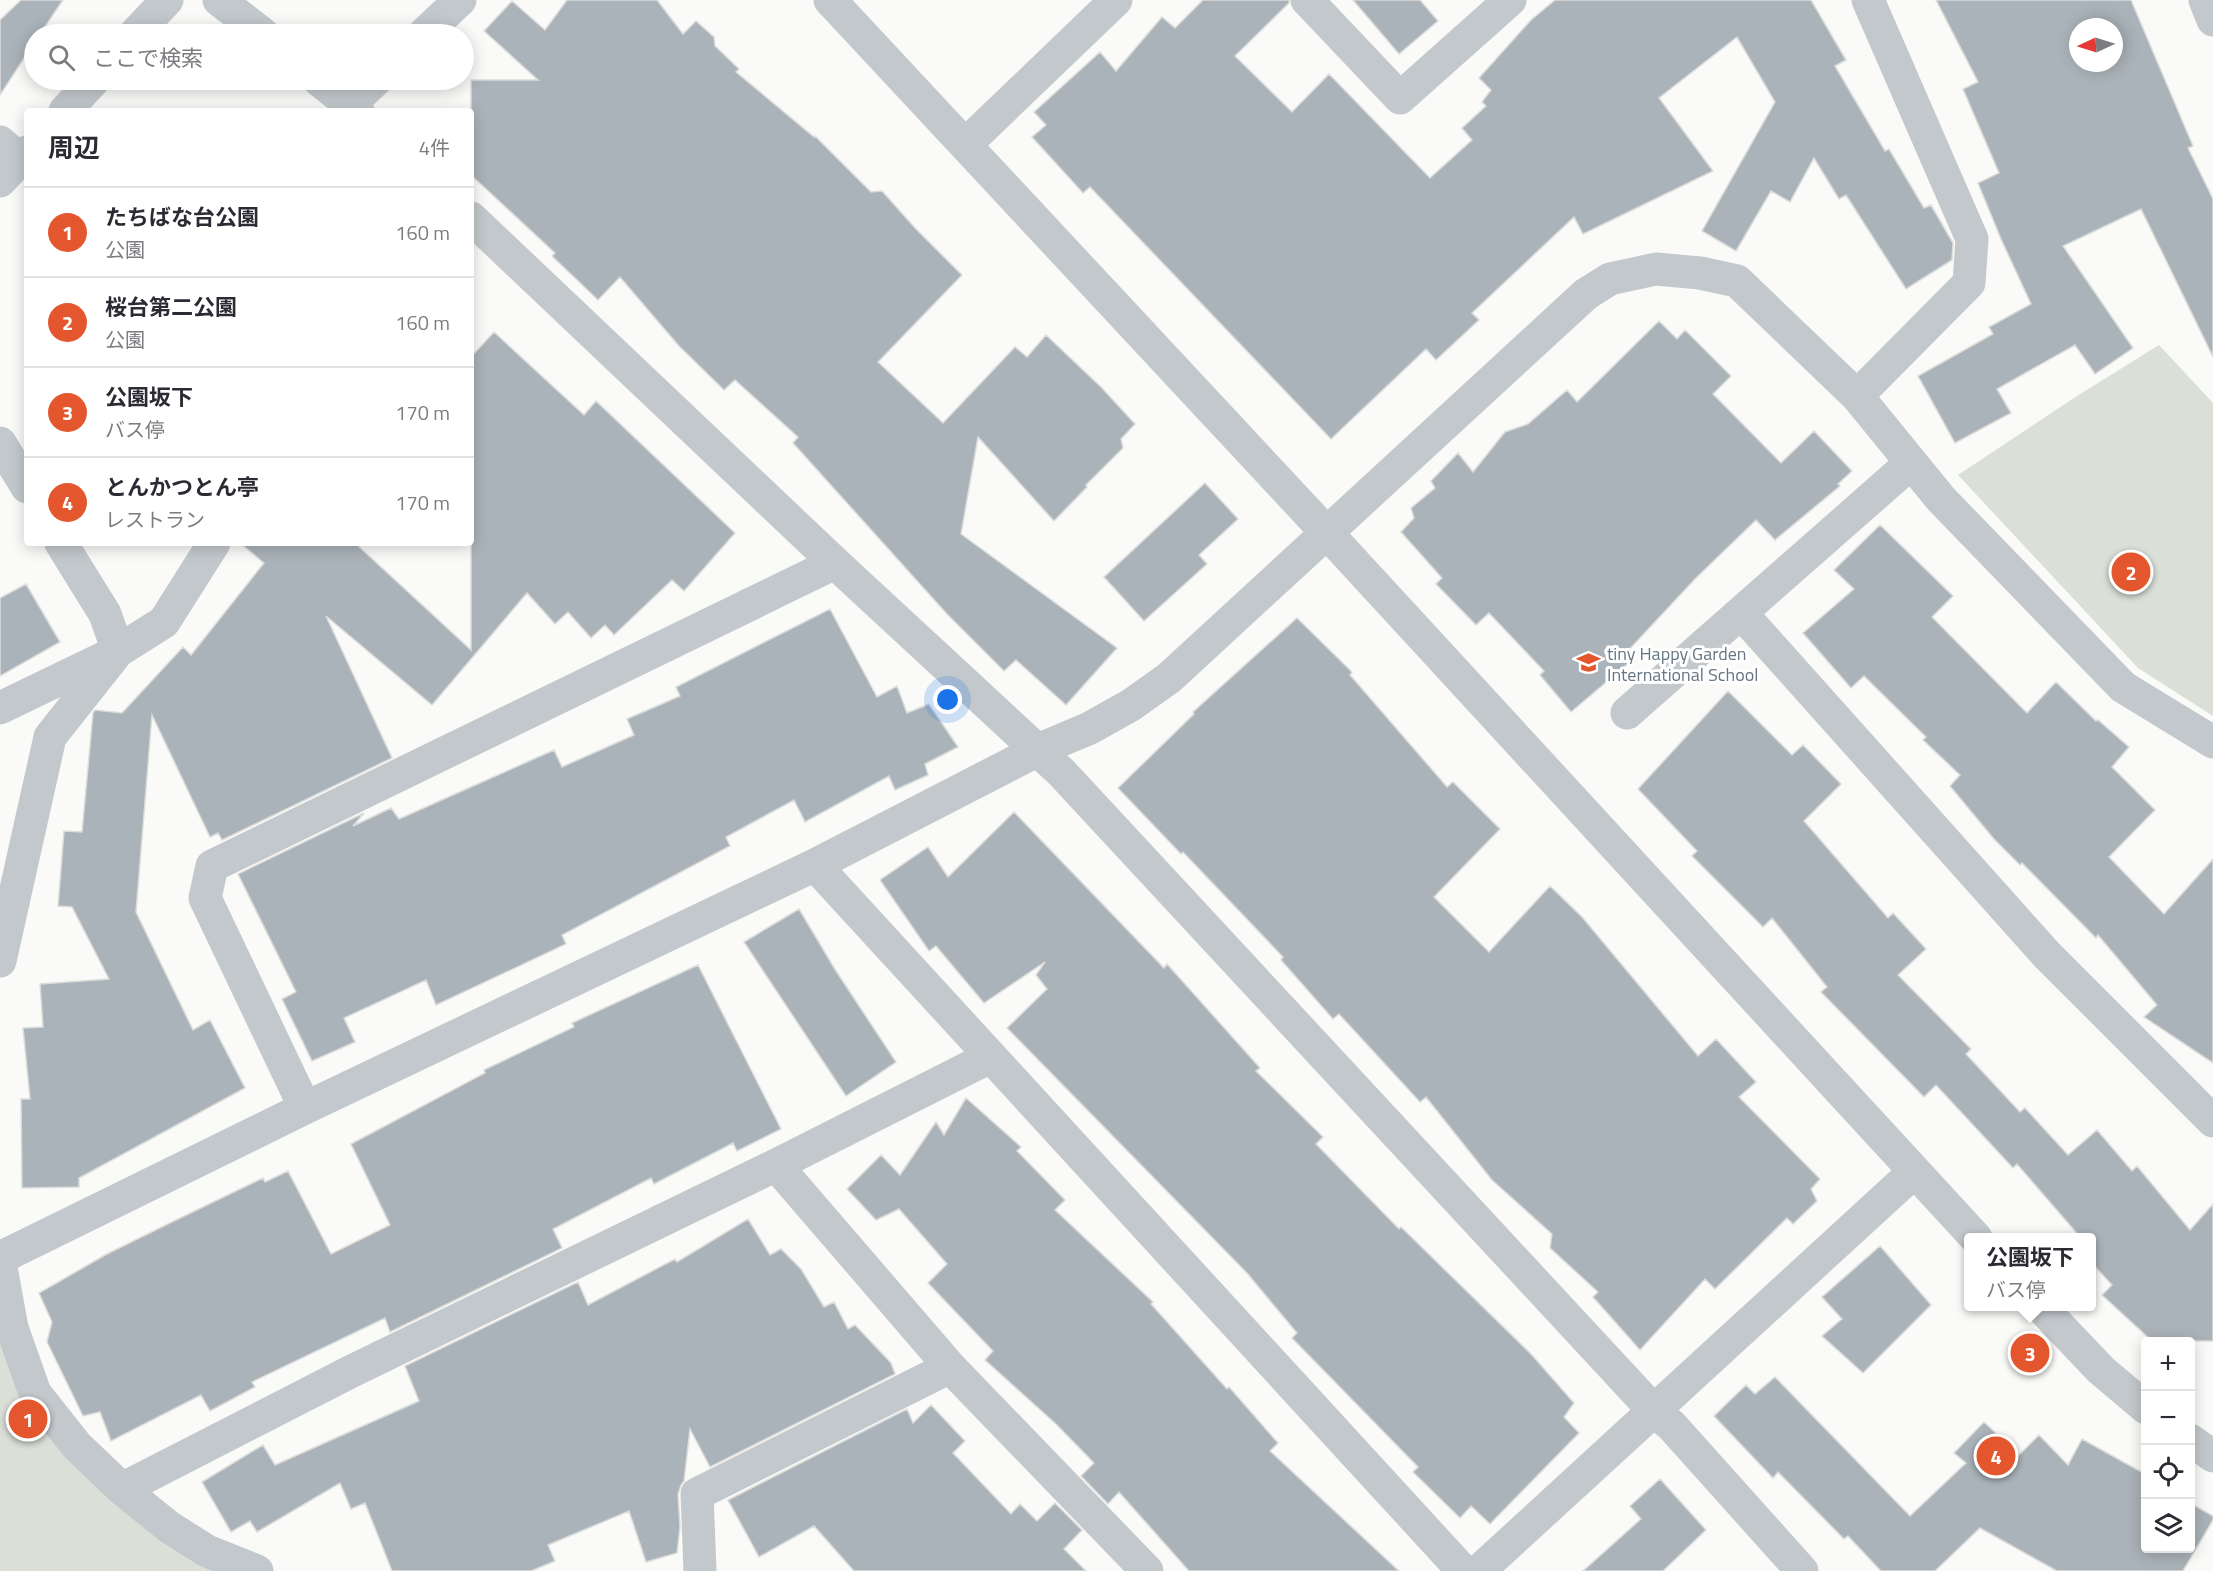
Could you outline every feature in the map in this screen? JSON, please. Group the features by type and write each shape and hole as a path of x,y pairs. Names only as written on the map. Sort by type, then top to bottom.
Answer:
{"street":[{"path":"144,24 167,0"},
{"path":"219,0 250,24"},
{"path":"435,24 460,0"},
{"path":"830,0 1327,533 1971,1233"},
{"path":"966,144 1116,0"},
{"path":"1307,0 1400,98 1510,0"},
{"path":"1857,396 1969,283 1972,239 1868,0"},
{"path":"2205,0 2213,20"},
{"path":"68,108 85,90"},
{"path":"331,90 352,108"},
{"path":"354,108 368,90"},
{"path":"474,221 835,563 1062,773 1655,1412 1672,1426 1802,1571"},
{"path":"257,1571 207,1551 169,1527 122,1490 77,1446 35,1393 12,1328 0,1260 305,1108 815,865 1038,750 1090,728 1131,705 1169,678 1586,294 1610,279 1656,269 1700,273 1737,280 1857,396 1941,500 2123,687 2213,742"},
{"path":"0,443 24,482"},
{"path":"1627,713 1911,463"},
{"path":"63,546 105,614 118,651"},
{"path":"0,708 118,651 164,622 212,546"},
{"path":"305,1108 205,898 212,866 835,563"},
{"path":"1742,614 2047,955 2213,1121"},
{"path":"0,961 50,736 118,651"},
{"path":"815,865 1464,1571"},
{"path":"122,1490 352,1371 776,1165 990,1057"},
{"path":"776,1165 950,1367 1147,1571"},
{"path":"1479,1571 1914,1172"},
{"path":"2045,1311 2102,1370 2141,1404"},
{"path":"700,1571 697,1494 950,1367"},
{"path":"2195,1443 2213,1456"}],"shaded area":[{"path":"2159,345 2213,403 2213,716 2138,668 1958,475"},
{"path":"0,1262 12,1328 77,1446 257,1571 0,1571"}],"building":[{"path":"21,0 63,0 47,24 24,24 24,58 0,95 0,20"},
{"path":"567,0 657,0 683,34 696,21 714,37 715,46 739,69 736,72 815,136 871,192 882,191 962,275 878,362 943,423 1015,347 1027,357 1046,335 1101,387 1135,424 1121,439 1123,448 1054,521 978,437 961,534 1117,648 1066,705 1016,660 1004,671 947,614 793,443 798,437 735,380 724,390 679,346 620,277 598,300 552,256 555,253 474,178 474,108 471,108 471,90 474,90 474,80 538,80 484,31 512,1 545,30"},
{"path":"1203,0 1289,0 1289,3 1235,56 1292,112 1329,74 1430,178 1472,140 1462,128 1486,106 1482,102 1491,90 1479,78 1531,20 1555,0 1811,0 1846,60 1835,66 1885,151 1889,149 1924,208 1931,205 1953,243 1952,260 1906,289 1846,195 1839,199 1814,158 1790,202 1771,191 1736,251 1702,231 1775,102 1737,37 1659,98 1713,171 1583,234 1574,217 1472,313 1479,320 1436,360 1426,349 1331,439 1090,187 1083,193 1032,137 1046,125 1034,112 1100,52 1116,71 1162,17 1175,28"},
{"path":"1353,0 1420,0 1438,21 1399,54"},
{"path":"1936,0 2131,0 2193,146 2188,148 2213,199 2213,357 2141,209 2063,246 2133,348 2095,374 2075,345 1997,389 2011,413 1955,443 1918,376 1993,334 1989,327 2031,304 1978,183 1999,173 1963,89 1978,82"},
{"path":"1659,321 1677,339 1685,330 1731,376 1713,394 1781,463 1814,431 1852,471 1838,484 1840,486 1775,540 1756,520 1695,579 1624,655 1630,662 1571,712 1540,675 1544,671 1489,613 1476,625 1436,584 1442,578 1401,532 1414,518 1411,508 1435,488 1431,481 1458,453 1473,472 1505,432 1528,424 1567,390 1577,402"},
{"path":"494,332 584,415 596,401 735,533 684,591 672,580 614,635 605,625 591,638 568,612 555,624 527,593 432,705 326,616 392,758 222,840 218,833 210,837 152,715 136,912 193,1030 210,1020 245,1088 79,1178 79,1187 22,1188 21,1099 30,1099 23,1028 43,1027 40,984 109,979 72,907 58,906 64,831 82,832 93,713 95,710 122,713 183,647 191,655 264,563 244,546 358,546 471,650 471,546 474,546 474,354"},
{"path":"1205,483 1238,519 1199,555 1207,564 1144,621 1104,577"},
{"path":"1880,525 1953,596 1932,617 2027,713 2056,682 2096,721 2098,720 2129,747 2112,767 2155,810 2109,857 2164,914 2213,859 2213,1063 2144,1017 2157,1005 2098,935 2096,938 2022,863 2020,865 1994,839 1950,786 1960,775 1923,740 1926,737 1864,676 1851,688 1803,633 1854,589 1834,570"},
{"path":"26,584 60,642 0,676 0,598"},
{"path":"830,609 877,697 897,686 907,713 929,704 958,747 925,764 928,775 895,790 889,776 805,822 794,800 726,837 730,846 562,935 566,944 436,1005 426,980 344,1018 355,1042 312,1061 282,999 296,992 238,874 364,813 353,826 391,808 399,819 554,750 562,767 634,735 627,719 680,696 676,687"},
{"path":"1297,618 1352,672 1350,675 1447,787 1453,782 1500,829 1434,897 1489,952 1550,886 1582,917 1698,1056 1716,1039 1756,1082 1739,1097 1820,1179 1811,1189 1817,1201 1793,1224 1787,1218 1715,1289 1705,1279 1640,1350 1593,1297 1598,1292 1550,1248 1552,1234 1492,1180 1426,1097 1420,1102 1339,1014 1333,1019 1281,960 1283,957 1118,788 1194,714 1193,712"},
{"path":"1728,691 1792,755 1803,745 1841,784 1804,821 1888,918 1893,913 1926,949 1898,975 1971,1049 1966,1054 2020,1112 2025,1108 2068,1155 2097,1130 2132,1171 2137,1166 2190,1230 2213,1204 2213,1341 2195,1341 2195,1337 2148,1337 2102,1295 2112,1285 2096,1267 2096,1233 2077,1233 2017,1164 2013,1168 1936,1085 1924,1097 1821,992 1827,987 1772,918 1763,927 1692,856 1697,851 1638,789"},
{"path":"1014,812 1164,968 1167,964 1260,1068 1256,1071 1323,1137 1316,1144 1399,1229 1401,1227 1531,1354 1574,1403 1564,1417 1579,1433 1490,1524 1471,1506 1460,1518 1413,1472 1418,1467 1292,1338 1297,1333 1247,1273 1007,1028 1047,989 1036,975 1045,962 984,1003 936,946 929,951 880,880 928,847 948,877"},
{"path":"799,909 836,971 896,1062 846,1096 744,942"},
{"path":"698,965 781,1129 737,1151 733,1143 654,1184 651,1178 553,1229 562,1248 390,1332 385,1318 252,1382 255,1387 210,1411 201,1395 111,1441 100,1412 83,1416 47,1342 52,1322 39,1293 107,1254 172,1222 263,1178 265,1182 288,1171 331,1254 390,1225 351,1144 485,1073 484,1070 574,1027 572,1023"},
{"path":"966,1098 1021,1147 1017,1151 1065,1200 1055,1210 1153,1302 1151,1304 1278,1443 1270,1451 1399,1571 1189,1571 1119,1492 1108,1504 1081,1476 1094,1463 1056,1424 985,1360 993,1351 928,1283 947,1264 899,1209 876,1220 847,1189 881,1155 900,1175 936,1122 944,1135"},
{"path":"748,1219 770,1255 781,1249 801,1269 824,1307 834,1302 848,1329 855,1325 891,1363 895,1374 710,1467 690,1429 684,1481 678,1494 680,1527 677,1553 646,1562 629,1511 548,1545 555,1561 531,1571 392,1571 365,1503 351,1509 340,1483 257,1532 250,1521 231,1532 202,1482 263,1445 275,1465 419,1401 405,1366 578,1282 588,1305 675,1259 677,1262"},
{"path":"1880,1246 1931,1305 1863,1373 1822,1336 1842,1319 1822,1297"},
{"path":"1775,1377 1910,1516 1966,1463 1954,1453 1984,1422 2019,1455 2039,1435 2068,1465 2082,1439 2141,1472 2141,1553 2194,1553 2183,1571 2057,1571 1980,1528 1935,1571 1881,1571 1848,1536 1844,1539 1778,1472 1773,1478 1714,1416 1746,1385 1755,1394"},
{"path":"931,1405 965,1441 953,1453 1011,1514 1020,1504 1037,1521 1055,1503 1082,1530 1064,1549 1086,1571 854,1571 814,1526 759,1557 728,1500 907,1409 913,1423"},
{"path":"1660,1479 1706,1530 1663,1571 1583,1571 1641,1519 1630,1506"},
{"path":"2195,1506 2213,1516 2213,1520 2195,1551"}],"place":[{"name":"桜台第二公園","path":"2131,572"},
{"name":"tiny Happy Garden International School","path":"1589,663"},
{"name":"公園坂下","path":"2030,1353"},
{"name":"たちばな台公園","path":"28,1419"},
{"name":"とんかつとん亭","path":"1996,1456"}]}
